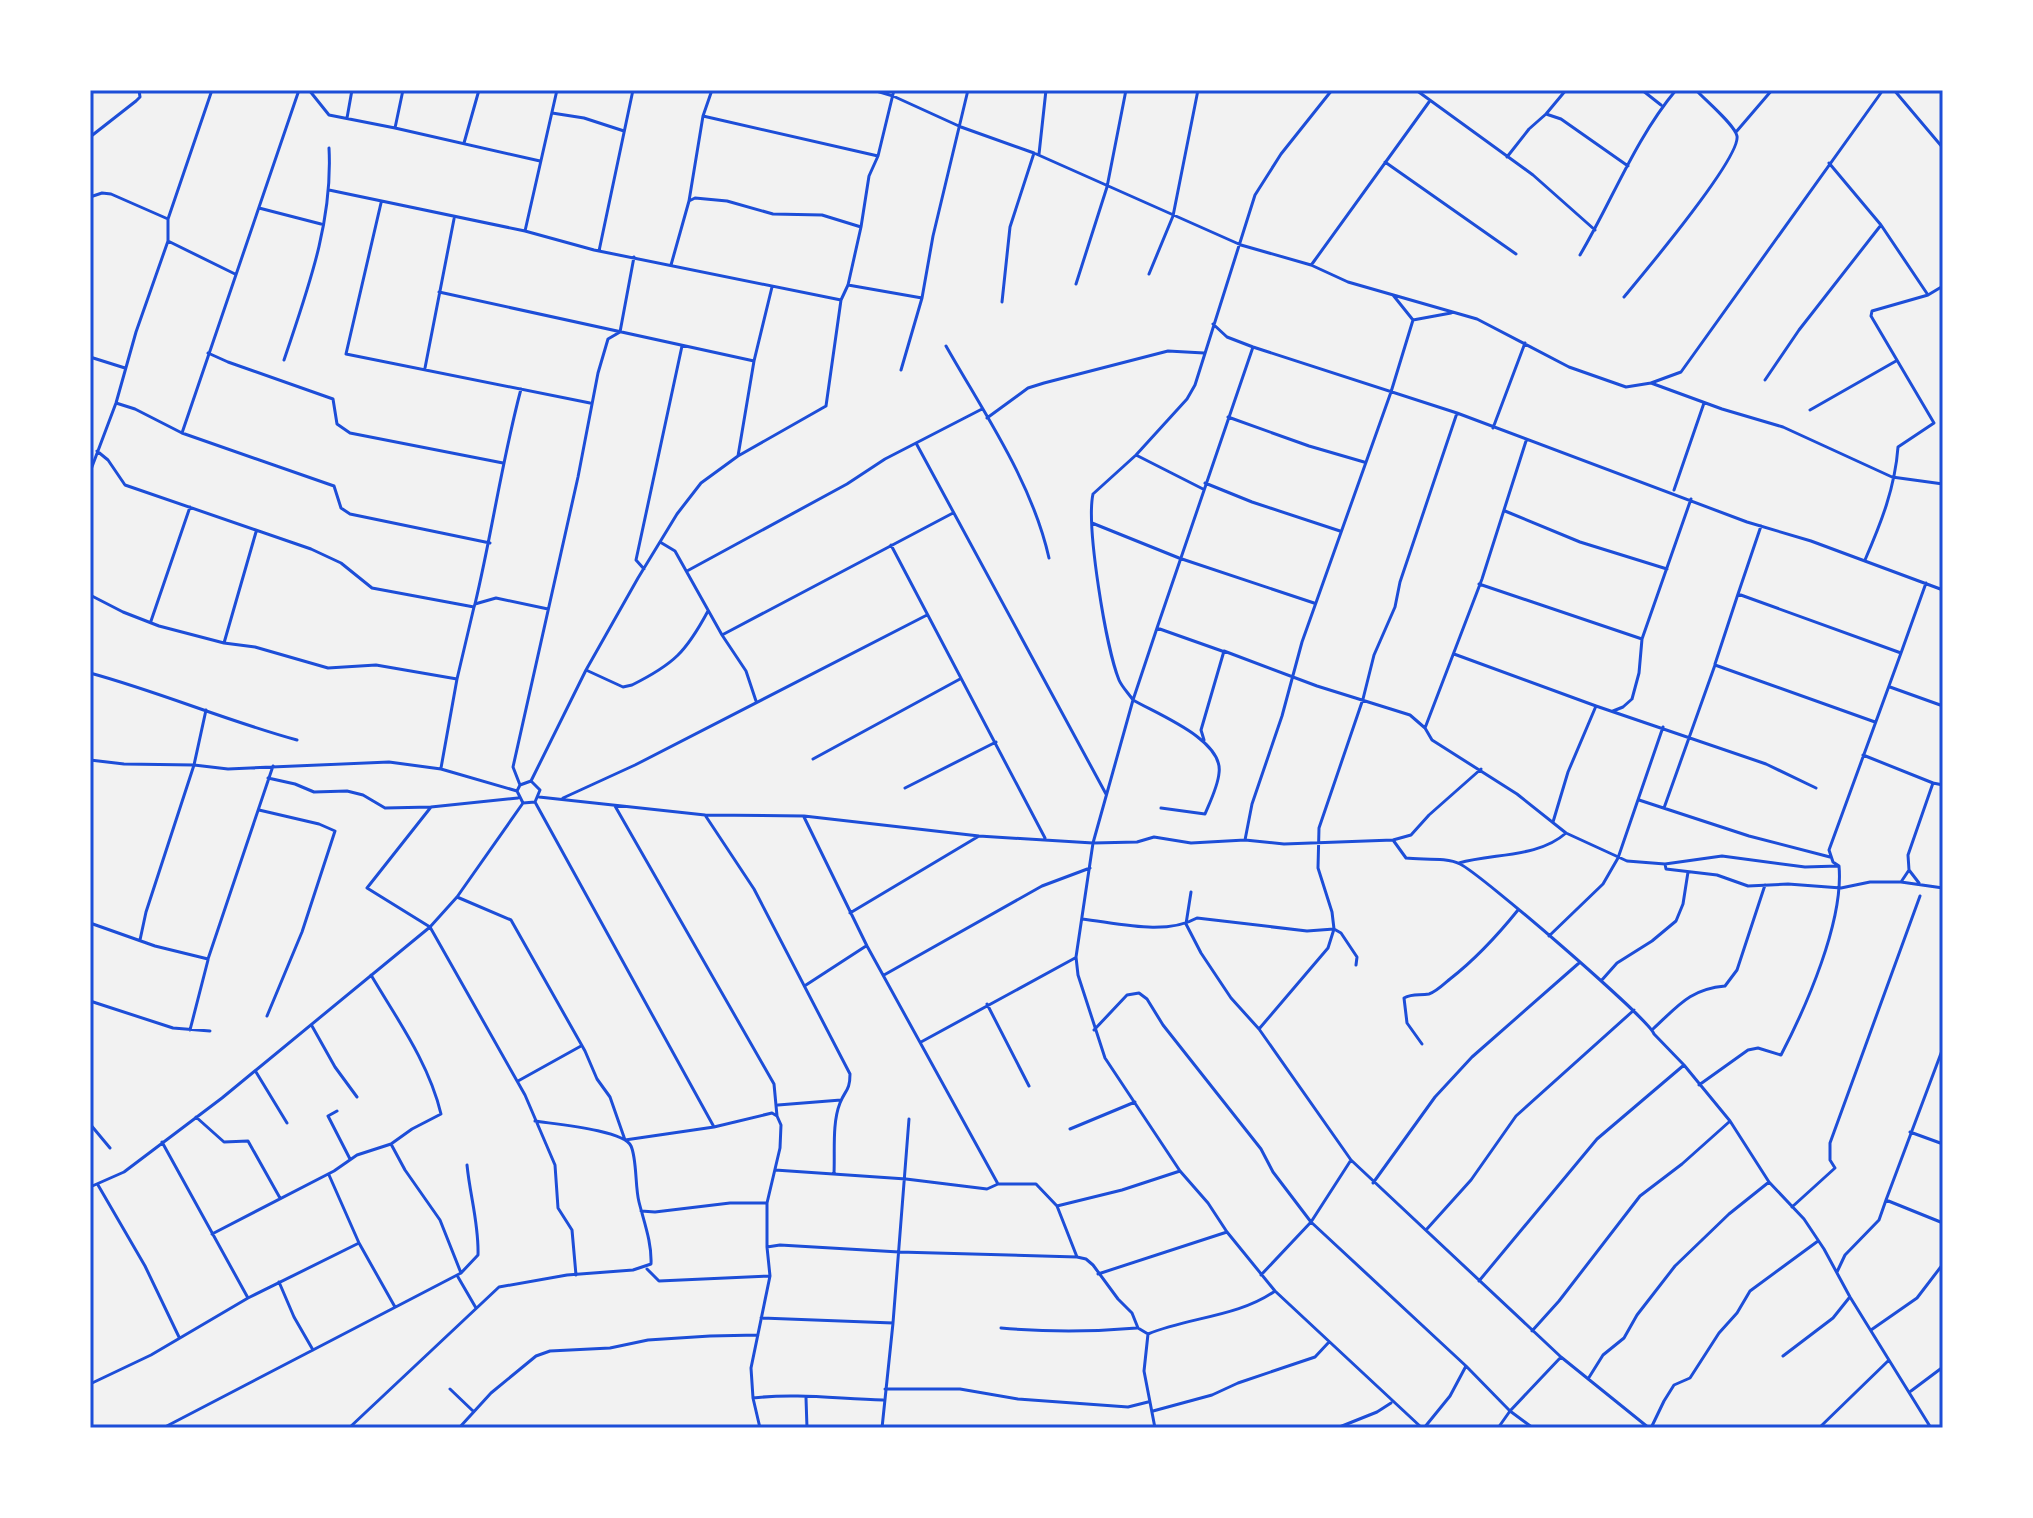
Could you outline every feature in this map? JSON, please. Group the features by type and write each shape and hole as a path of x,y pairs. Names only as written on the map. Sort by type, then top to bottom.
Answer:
{"street":[{"path":"90,137 136,101 140,97 139,90"},
{"path":"90,472 116,403 154,276 168,241 168,219 212,90"},
{"path":"182,433 299,90"},
{"path":"309,90 329,115 540,161"},
{"path":"347,118 352,90"},
{"path":"395,128 403,90"},
{"path":"464,143 479,90"},
{"path":"525,231 557,90"},
{"path":"599,251 633,90"},
{"path":"671,265 689,201 703,116 712,90"},
{"path":"873,90 1034,153 1241,245 1311,265 1348,282 1477,319 1569,367 1626,387 1651,383 1681,372 1883,90"},
{"path":"531,781 537,785 539,797 535,802 523,803 518,798 520,785 531,781 586,670 660,542 701,483 738,456 826,406 841,300 848,285 869,176 878,156 894,90"},
{"path":"901,370 922,298 933,236 968,90"},
{"path":"1039,156 1046,90"},
{"path":"1076,284 1107,187 1126,90"},
{"path":"1149,274 1173,216 1198,90"},
{"path":"1204,740 1133,700 1120,681 1108,638 1091,523 1093,494 1136,455 1187,399 1195,385 1255,195 1281,154 1332,90"},
{"path":"1416,90 1533,175 1595,230"},
{"path":"1507,157 1566,90"},
{"path":"1642,90 1662,106"},
{"path":"1580,255 1620,177 1662,106 1676,90"},
{"path":"1624,297 1727,166 1737,142 1736,132 1696,90"},
{"path":"1736,132 1772,90"},
{"path":"1894,90 1943,147"},
{"path":"1311,265 1429,102"},
{"path":"552,113 584,118 624,131"},
{"path":"1546,114 1561,119 1628,166"},
{"path":"703,116 878,156"},
{"path":"284,360 316,266 329,190 329,148"},
{"path":"1002,302 1010,227 1034,153"},
{"path":"1385,162 1516,254"},
{"path":"1829,163 1881,225 1928,295"},
{"path":"329,190 525,231 599,251 841,300"},
{"path":"90,197 111,194 168,219"},
{"path":"689,201 695,198 727,201 773,214 822,215 861,227"},
{"path":"381,203 346,354 592,403"},
{"path":"259,208 322,225"},
{"path":"425,368 454,218"},
{"path":"1765,380 1799,330 1881,225"},
{"path":"168,241 235,274"},
{"path":"520,785 513,767 592,403 608,339 620,332 634,257"},
{"path":"848,285 922,298"},
{"path":"738,456 754,361 772,287"},
{"path":"1934,423 1871,316 1872,311 1942,288"},
{"path":"439,292 754,361"},
{"path":"1393,294 1413,320"},
{"path":"1413,320 1455,313"},
{"path":"1245,840 1252,804 1314,603 1391,392 1413,320"},
{"path":"1213,324 1227,337 1253,347 1457,413 1943,590"},
{"path":"1493,428 1525,343"},
{"path":"644,569 636,560 682,346"},
{"path":"946,346 1040,521 1049,558"},
{"path":"1253,347 1179,558 1106,794 1093,843 1076,957 1078,975 1105,1058 1180,1171 1275,1291 1423,1428 1450,1396 1466,1366"},
{"path":"987,418 1028,388 1044,383 1168,351 1204,353"},
{"path":"208,353 333,399 337,424 350,433 503,463"},
{"path":"90,357 126,368"},
{"path":"1810,410 1896,361"},
{"path":"1651,383 1783,427 1892,477 1943,484"},
{"path":"441,769 457,679 490,543 503,463 521,388"},
{"path":"116,403 135,409 182,433 334,486 341,508 350,514 490,543"},
{"path":"1673,492 1704,403"},
{"path":"686,571 982,409"},
{"path":"1259,1029 1328,948 1334,929 1332,912 1321,880 1317,843 1319,828 1457,413"},
{"path":"1228,417 1364,462"},
{"path":"1865,561 1892,494 1898,447 1943,420"},
{"path":"1425,728 1505,511 1526,440"},
{"path":"916,443 1106,794"},
{"path":"97,451 108,460 125,485 311,549 341,563 372,588 474,606 496,598 548,609"},
{"path":"1136,455 1203,489"},
{"path":"1205,483 1340,531"},
{"path":"1613,712 1632,699 1639,673 1642,639 1691,499"},
{"path":"150,622 190,507"},
{"path":"1505,511 1580,542 1667,569"},
{"path":"722,635 953,513"},
{"path":"1091,523 1179,558 1314,603"},
{"path":"1664,808 1761,526"},
{"path":"224,643 257,531"},
{"path":"660,542 675,551 746,671 756,701"},
{"path":"891,545 1045,838"},
{"path":"1830,857 1829,850 1926,583"},
{"path":"1478,584 1642,639"},
{"path":"1738,594 1901,653"},
{"path":"90,595 150,622 328,668 376,665 457,679"},
{"path":"586,670 623,687 632,685 677,659 708,611"},
{"path":"560,800 635,765 927,615"},
{"path":"1157,628 1410,715 1425,728 1432,740 1481,769 1566,833 1618,858 1665,864 1722,856 1805,867 1839,866"},
{"path":"1161,808 1205,814 1220,772 1218,759 1204,740 1201,730 1224,651"},
{"path":"1454,654 1766,764 1816,788"},
{"path":"1715,665 1875,722"},
{"path":"90,673 297,740"},
{"path":"813,759 960,679"},
{"path":"1889,687 1943,706"},
{"path":"1552,823 1573,759 1596,706"},
{"path":"140,940 146,912 194,765 206,710"},
{"path":"1549,937 1603,884 1618,858 1663,727"},
{"path":"905,788 996,742"},
{"path":"1863,755 1943,785"},
{"path":"90,760 145,766 194,765 228,769 389,762 441,769 517,791"},
{"path":"190,1030 208,959 273,766"},
{"path":"539,797 705,815 804,816 979,836 1093,843 1137,842 1154,837 1200,843 1245,840 1284,844 1393,840 1411,835 1481,769"},
{"path":"268,778 314,792 347,791 363,795 385,808 431,807 518,798"},
{"path":"1919,883 1909,870 1908,855 1933,783"},
{"path":"1639,800 1776,844 1830,857 1839,866 1841,888 1816,975 1781,1055 1758,1048 1748,1050 1699,1085"},
{"path":"535,802 714,1127"},
{"path":"90,1187 124,1172 256,1072 430,927 457,897 523,803"},
{"path":"615,806 774,1084 777,1116 781,1125 767,1203 770,1276 751,1368 753,1398 760,1428"},
{"path":"431,807 367,888 430,927 525,1095 555,1165 558,1208 572,1230 576,1275"},
{"path":"259,810 335,831 302,932 267,1016"},
{"path":"705,815 754,889 850,1074 850,1086 841,1100 834,1173"},
{"path":"804,816 867,946 998,1184"},
{"path":"1393,840 1406,858 1459,863 1477,857 1514,854 1542,847 1566,833"},
{"path":"850,913 979,836"},
{"path":"1459,863 1634,1010 1684,1065 1730,1121 1769,1182 1818,1241 1931,1428"},
{"path":"1665,864 1666,869 1717,875 1748,886 1788,884 1841,888 1870,882 1901,882 1919,883 1942,890"},
{"path":"884,975 1042,886 1090,868"},
{"path":"1901,882 1909,870"},
{"path":"1601,981 1617,963 1676,921 1683,904 1688,872"},
{"path":"1653,1029 1681,1002 1705,988 1725,986 1737,970 1765,885"},
{"path":"1191,892 1186,924 1201,953 1351,1160 1561,1357 1650,1428 1674,1385 1690,1378 1750,1291 1818,1241"},
{"path":"1792,1207 1835,1168 1830,1160 1830,1143 1920,896"},
{"path":"349,1428 499,1287 645,1268 651,1264 652,1251 641,1211 631,1147 625,1140 610,1097 597,1079 511,920 457,897"},
{"path":"1422,1044 1407,1023 1404,998 1411,994 1427,995 1436,990 1494,941 1518,910"},
{"path":"1082,919 1151,926 1186,924 1197,918 1307,931 1334,929 1341,933 1357,957 1356,965"},
{"path":"90,923 192,957 208,959"},
{"path":"806,985 867,946"},
{"path":"921,1042 1076,957"},
{"path":"1373,1183 1435,1097 1472,1057 1579,963"},
{"path":"212,1234 328,1174 350,1159 391,1144 441,1114 435,1090 418,1055 371,975"},
{"path":"1094,1030 1127,995 1139,993 1147,999 1163,1025 1261,1149 1273,1172 1311,1222 1510,1411 1533,1428"},
{"path":"90,1001 173,1028 210,1031"},
{"path":"987,1004 1029,1086"},
{"path":"1425,1230 1471,1180 1516,1116 1634,1010"},
{"path":"311,1026 357,1097"},
{"path":"517,1082 581,1046"},
{"path":"1837,1272 1845,1255 1879,1220 1943,1048"},
{"path":"1479,1281 1597,1139 1684,1065"},
{"path":"256,1072 287,1123"},
{"path":"778,1105 841,1100"},
{"path":"1070,1129 1135,1102"},
{"path":"337,1111 328,1116 350,1159"},
{"path":"535,1121 605,1133 625,1140 714,1127 772,1113 777,1116"},
{"path":"196,1117 224,1142 248,1141 280,1198"},
{"path":"882,1428 909,1119"},
{"path":"1532,1331 1640,1196 1730,1121"},
{"path":"90,1124 110,1148"},
{"path":"1910,1132 1943,1144"},
{"path":"162,1142 248,1298"},
{"path":"391,1144 440,1220 459,1274 476,1308"},
{"path":"1261,1275 1311,1222 1351,1160"},
{"path":"163,1428 459,1274 478,1255 477,1217 467,1165"},
{"path":"775,1170 906,1179 987,1189 998,1184 1036,1184 1057,1206 1077,1257"},
{"path":"1057,1206 1122,1190 1180,1171"},
{"path":"328,1174 359,1243 395,1307"},
{"path":"1588,1379 1603,1355 1624,1338 1637,1315 1675,1266 1729,1214 1769,1182"},
{"path":"97,1183 145,1266 179,1337"},
{"path":"1886,1200 1943,1223"},
{"path":"641,1211 767,1203"},
{"path":"1098,1274 1227,1232"},
{"path":"90,1384 151,1355 248,1298 359,1243"},
{"path":"767,1247 780,1245 1077,1257 1086,1259 1132,1313 1138,1328"},
{"path":"1871,1330 1917,1298 1943,1264"},
{"path":"645,1268 659,1281 770,1276"},
{"path":"279,1282 313,1350"},
{"path":"1001,1328 1036,1331 1138,1328 1148,1334 1210,1318 1261,1300 1275,1291"},
{"path":"1783,1356 1833,1318 1850,1297"},
{"path":"761,1318 893,1323"},
{"path":"1148,1334 1144,1361 1148,1402 1155,1428"},
{"path":"459,1428 473,1411 529,1361 550,1351 610,1348 648,1340 758,1335"},
{"path":"1152,1411 1212,1395 1315,1357 1329,1342"},
{"path":"1498,1428 1561,1357"},
{"path":"1819,1428 1889,1360"},
{"path":"1911,1392 1943,1367"},
{"path":"450,1389 473,1411"},
{"path":"885,1389 960,1389 1018,1399 1128,1407 1148,1402"},
{"path":"753,1398 784,1395 883,1400"},
{"path":"806,1398 807,1428"},
{"path":"1337,1428 1377,1412 1392,1402"}]}
